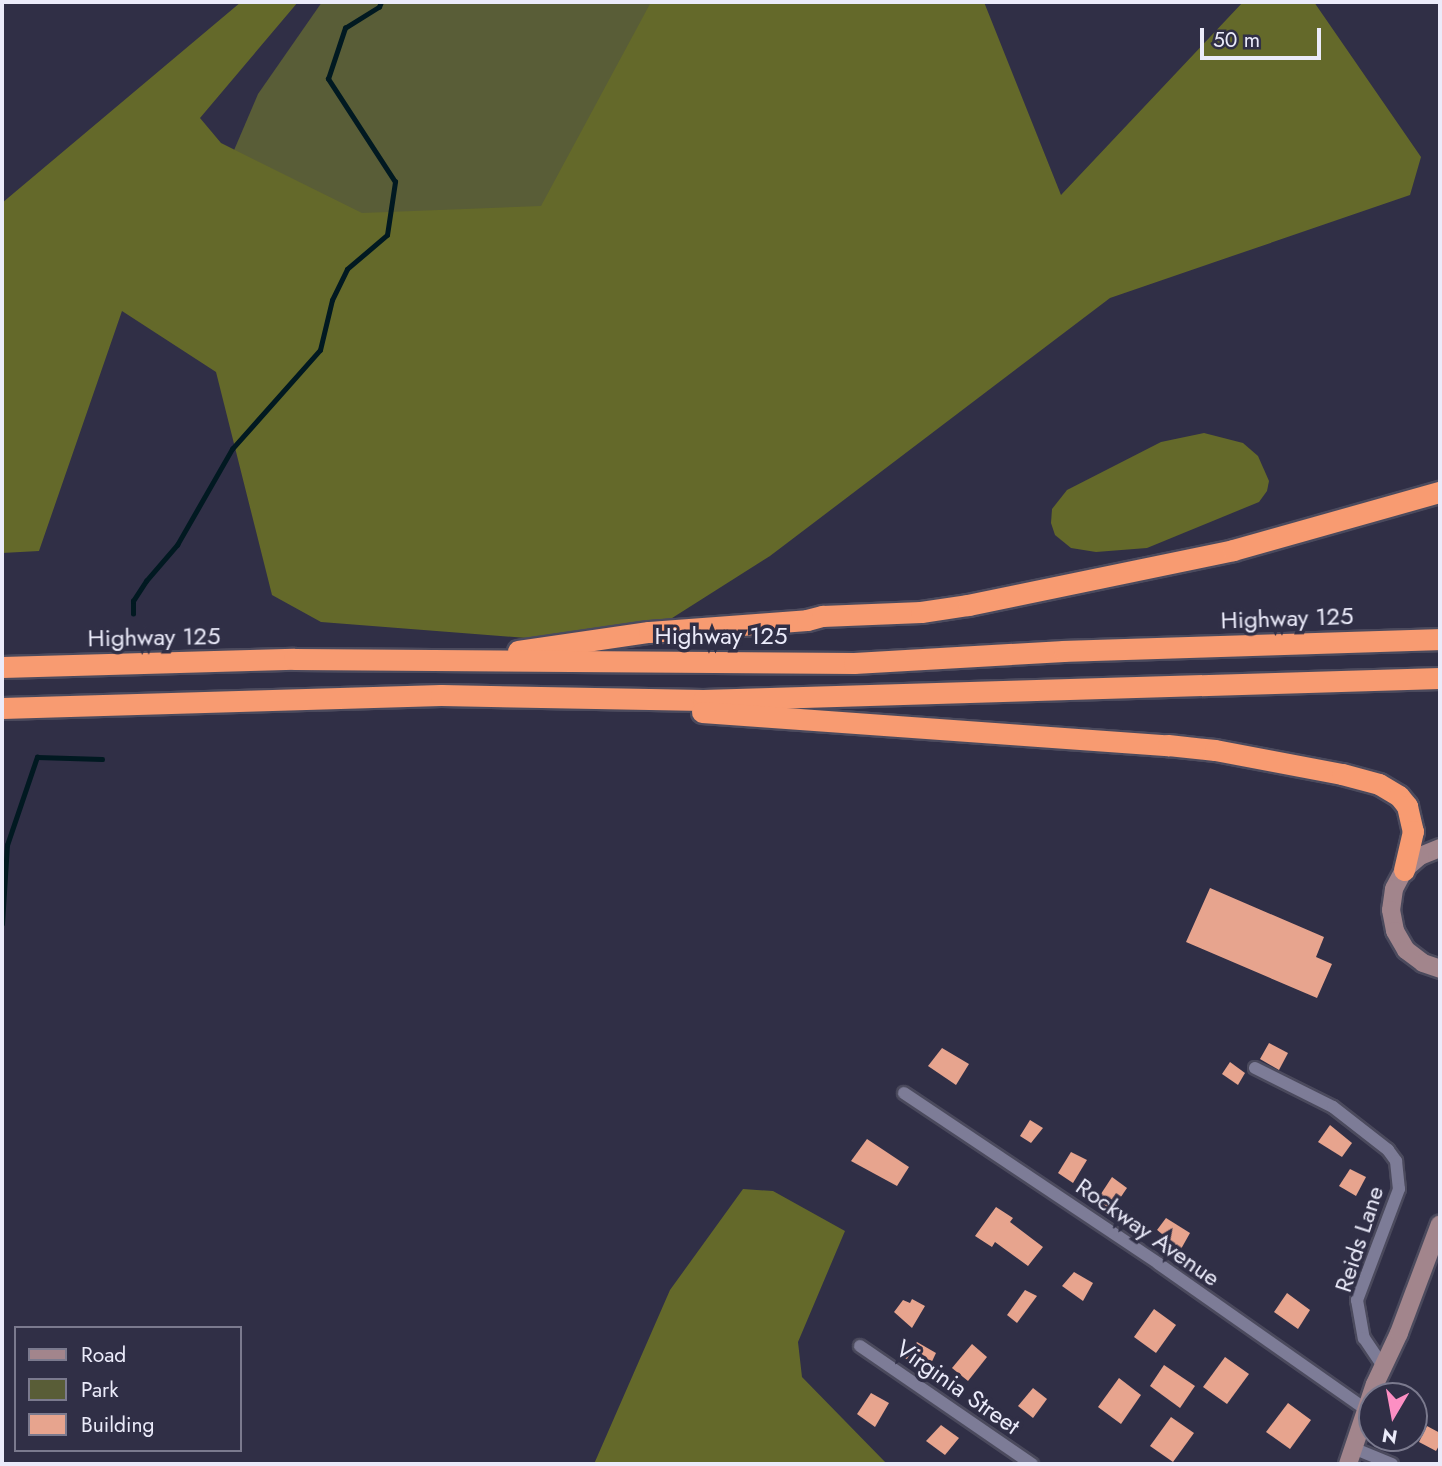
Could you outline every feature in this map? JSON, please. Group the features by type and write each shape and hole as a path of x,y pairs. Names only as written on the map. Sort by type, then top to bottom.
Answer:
{"highway":[{"path":"443,661 649,632 807,620 822,616 920,612 968,605 1233,550 1306,532 1430,494 1440,477"},
{"name":"Highway 125","path":"2,667 294,659 854,663 1064,651 1440,639"},
{"path":"2,708 441,695 703,700 1440,677"},
{"path":"441,695 1147,743 1215,750 1298,765 1366,780 1399,796 1413,822 1404,870"}],"main road":[{"path":"1440,848 1420,856 1404,870 1394,889 1391,910 1400,941 1440,982"},
{"path":"1414,957 1440,969"},
{"path":"1378,1382 1440,1224"},
{"path":"1351,1456 1358,1432"}],"street":[{"name":"Reids Lane","path":"1255,1068 1333,1108 1388,1150 1396,1161 1399,1189 1357,1300 1361,1330 1384,1368"},
{"name":"Rockway Avenue","path":"904,1093 1159,1264 1358,1404"},
{"name":"Virginia Street","path":"860,1346 1032,1464"},
{"path":"1351,1456 1392,1464"}],"green space":[{"path":"241,2 298,2 200,118 221,143 362,213 541,206 651,2 984,2 1061,195 1243,2 1314,2 1421,157 1410,195 1110,298 770,556 628,646 321,622 272,595 216,372 122,311 39,551 2,553 2,203"},
{"path":"322,2 808,2 686,347 226,169 258,94"},
{"path":"1204,433 1243,443 1258,456 1269,481 1267,491 1259,502 1147,548 1096,552 1071,548 1055,535 1051,523 1052,509 1067,490 1161,442"},
{"path":"743,1189 773,1191 845,1231 798,1342 802,1377 887,1464 594,1464 670,1290"}],"building":[{"path":"1210,888 1324,937 1316,957 1332,964 1317,998 1186,942"},
{"path":"1269,1043 1288,1053 1279,1070 1260,1059"},
{"path":"942,1048 969,1064 956,1085 928,1066"},
{"path":"1230,1062 1245,1073 1238,1085 1222,1074"},
{"path":"1030,1120 1043,1128 1031,1143 1020,1136"},
{"path":"1330,1125 1352,1143 1342,1157 1318,1142"},
{"path":"867,1139 909,1167 897,1186 851,1161"},
{"path":"1071,1152 1087,1160 1073,1183 1058,1173"},
{"path":"1350,1169 1366,1177 1356,1196 1339,1186"},
{"path":"1112,1177 1127,1188 1112,1210 1097,1200"},
{"path":"996,1207 1013,1218 1010,1222 1043,1247 1028,1266 995,1242 992,1247 975,1236"},
{"path":"1166,1218 1190,1233 1181,1249 1157,1230"},
{"path":"1074,1272 1093,1283 1083,1301 1062,1286"},
{"path":"1025,1290 1037,1296 1017,1323 1007,1315"},
{"path":"1287,1293 1310,1310 1298,1329 1274,1312"},
{"path":"912,1299 925,1306 912,1328 894,1312 903,1300 910,1303"},
{"path":"1154,1309 1176,1325 1156,1353 1134,1337"},
{"path":"917,1342 936,1353 927,1372 905,1358"},
{"path":"972,1344 987,1357 968,1381 952,1368"},
{"path":"1225,1357 1249,1374 1227,1404 1203,1387"},
{"path":"1164,1365 1195,1386 1180,1408 1150,1386"},
{"path":"1119,1378 1141,1395 1121,1424 1098,1407"},
{"path":"1033,1388 1047,1399 1033,1418 1018,1406"},
{"path":"871,1393 889,1403 875,1427 857,1414"},
{"path":"1288,1403 1311,1420 1290,1449 1266,1432"},
{"path":"1171,1417 1194,1433 1173,1462 1150,1446"},
{"path":"941,1425 959,1438 945,1455 926,1441"},
{"path":"1428,1427 1440,1433 1440,1444 1436,1451 1428,1447"}],"waterway":[{"path":"133,614 133,601 146,581 177,545 232,449 320,350 332,300 347,269 387,235 395,182 328,79 345,28 379,7 381,2"},
{"path":"2,924 7,845 37,757 102,759"}]}
